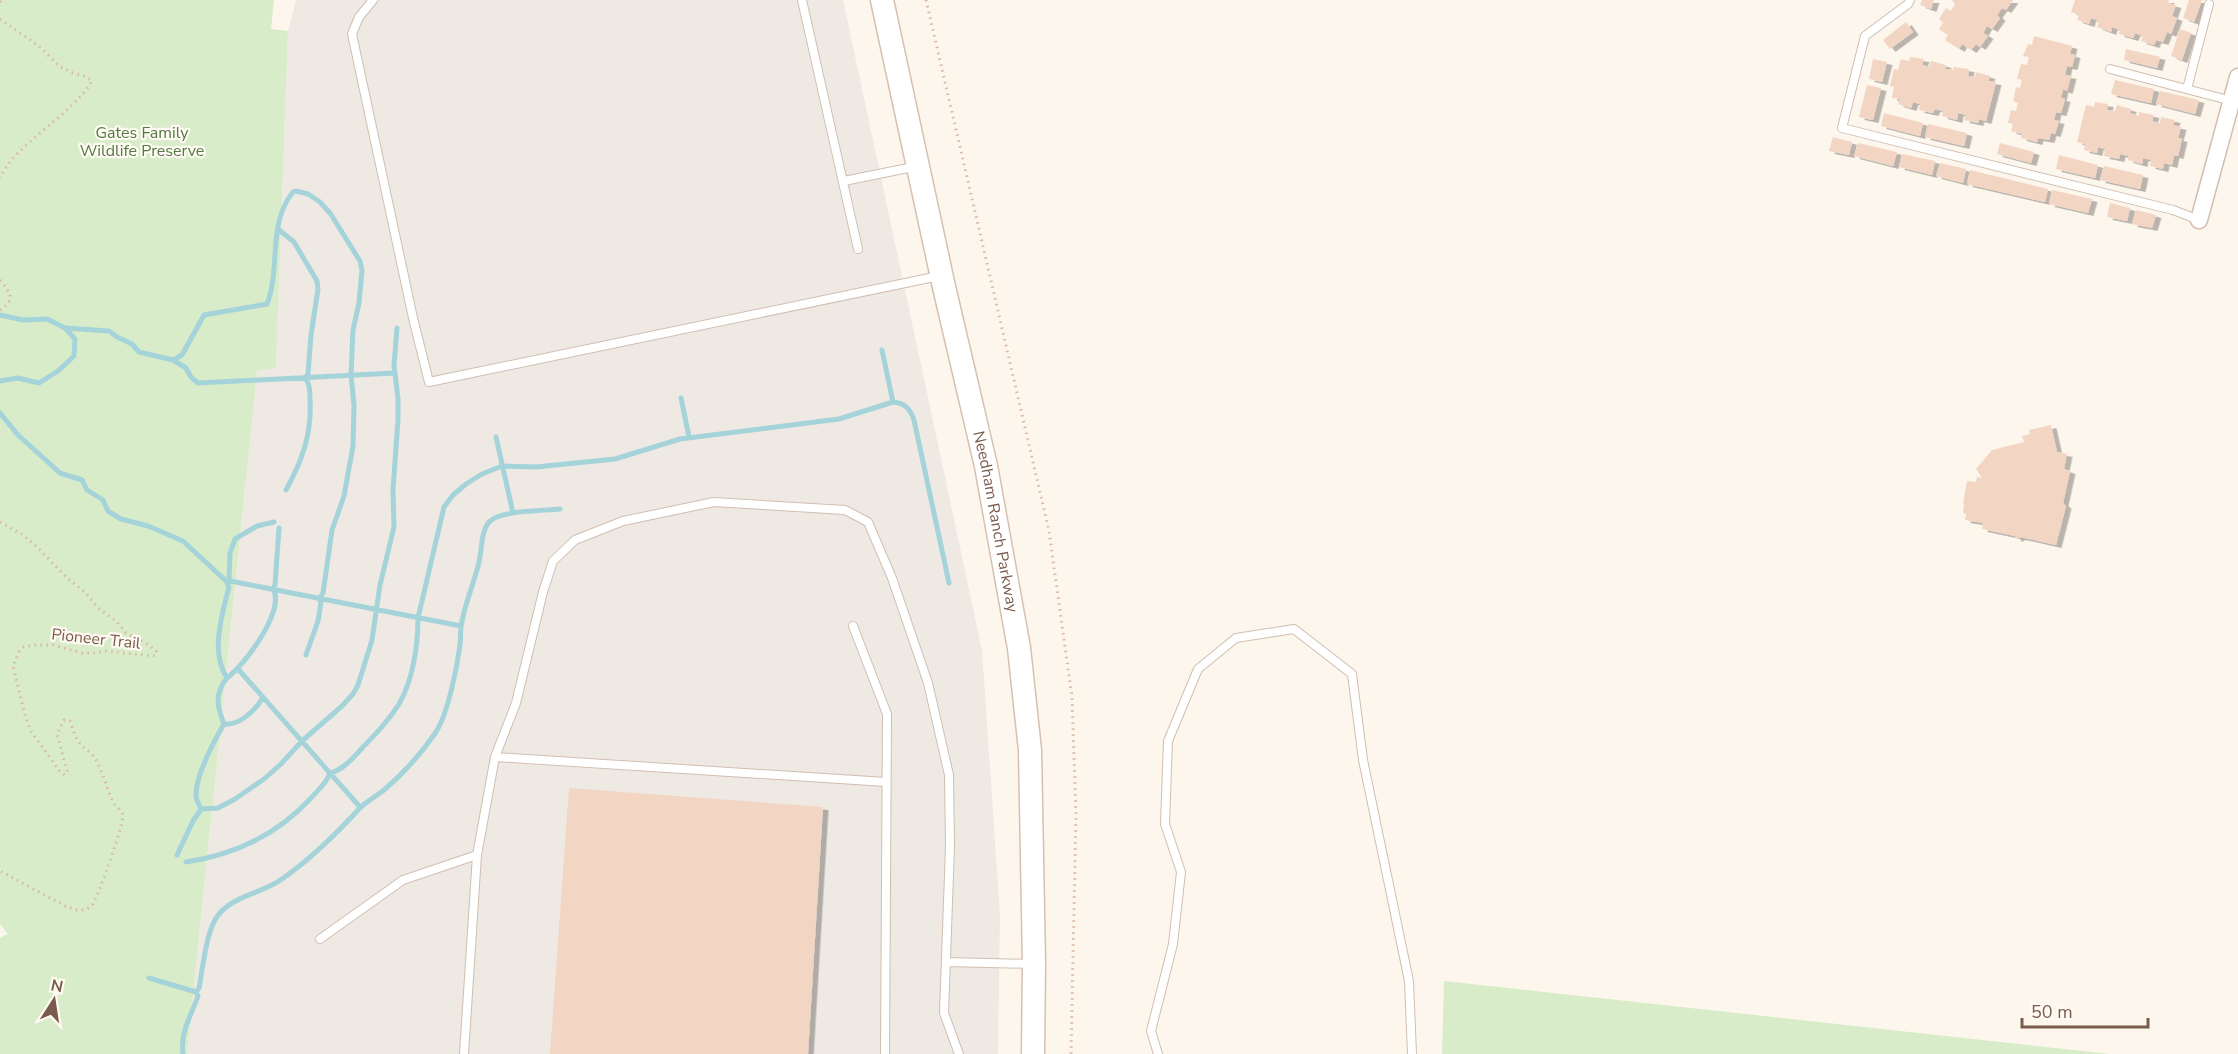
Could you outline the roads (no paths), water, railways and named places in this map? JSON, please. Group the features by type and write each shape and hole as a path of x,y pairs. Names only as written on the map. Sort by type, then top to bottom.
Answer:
{"street":[{"name":"Needham Ranch Parkway","path":"882,0 986,466 1019,648 1030,750 1034,964 1033,1054"},
{"path":"2199,220 2238,77"}],"lane":[{"path":"373,0 359,17 352,34 429,382 942,276"},
{"path":"802,0 858,249"},
{"path":"1910,0 1908,4 1865,36 1842,128 2173,210 2199,220"},
{"path":"2187,89 2209,4"},
{"path":"2110,69 2232,101"},
{"path":"844,181 918,165"},
{"path":"464,1054 477,855 495,757 516,703 543,592 553,561 575,540 623,521 714,502 845,510 868,522 892,578 928,683 949,775 950,847 944,1013 960,1054"},
{"path":"853,626 887,714 885,1054"},
{"path":"1158,1054 1151,1031 1173,944 1181,872 1165,825 1168,741 1198,669 1236,638 1294,629 1352,674 1363,760 1409,981 1412,1054"},
{"path":"495,757 886,782"},
{"path":"320,939 403,880 477,855"},
{"path":"947,963 1034,964"}],"waterway":[{"path":"296,191 308,194 330,213 360,261 362,270 359,303 353,330 351,375 354,405 353,446 344,496 332,530 323,593 319,599 321,602 318,621 306,655"},
{"path":"173,360 182,355 204,315 267,304 271,290 280,218 293,192"},
{"path":"279,230 294,242 317,281 318,289 308,374 305,378 310,391 308,436 297,468 286,490"},
{"path":"0,315 23,320 47,319 65,328 109,331 132,344 139,352 173,360 186,368 198,383 395,373"},
{"path":"0,381 18,378 39,383 58,371 74,356 75,339 65,328"},
{"path":"201,809 218,808 264,779 342,706 358,685 372,640 380,585 394,527 393,489 398,420 394,366 397,328"},
{"path":"882,350 893,402"},
{"path":"681,398 689,437"},
{"path":"186,862 238,848 284,823 319,789 330,773 348,763 387,721 404,695 411,673 416,651 418,618 444,507 466,484 502,466 536,467 615,459 680,439 839,419 893,402 901,404 911,413 914,420 949,583"},
{"path":"0,413 18,435 60,473 82,480 87,490 103,500 108,511 121,519 148,526 183,541 225,580 461,626"},
{"path":"496,437 513,513"},
{"path":"183,1054 183,1038 198,996 196,992 199,988 208,939 219,914 233,902 274,884 303,863 362,806 398,777 436,732 451,690 459,655 462,619 479,562 486,526 502,515 560,509"},
{"path":"229,581 230,553 235,539 257,526 274,522"},
{"path":"227,678 243,662 261,637 274,610 273,589 279,528"},
{"path":"177,855 201,809 196,796 199,779 210,749 224,724 218,695 227,678 222,668 218,646 229,587 226,581"},
{"path":"238,669 360,807"},
{"path":"224,724 241,720 256,707 263,697"},
{"path":"149,978 196,992"}],"park label":[{"name":"Gates Family Wildlife Preserve","path":"142,142"}]}
